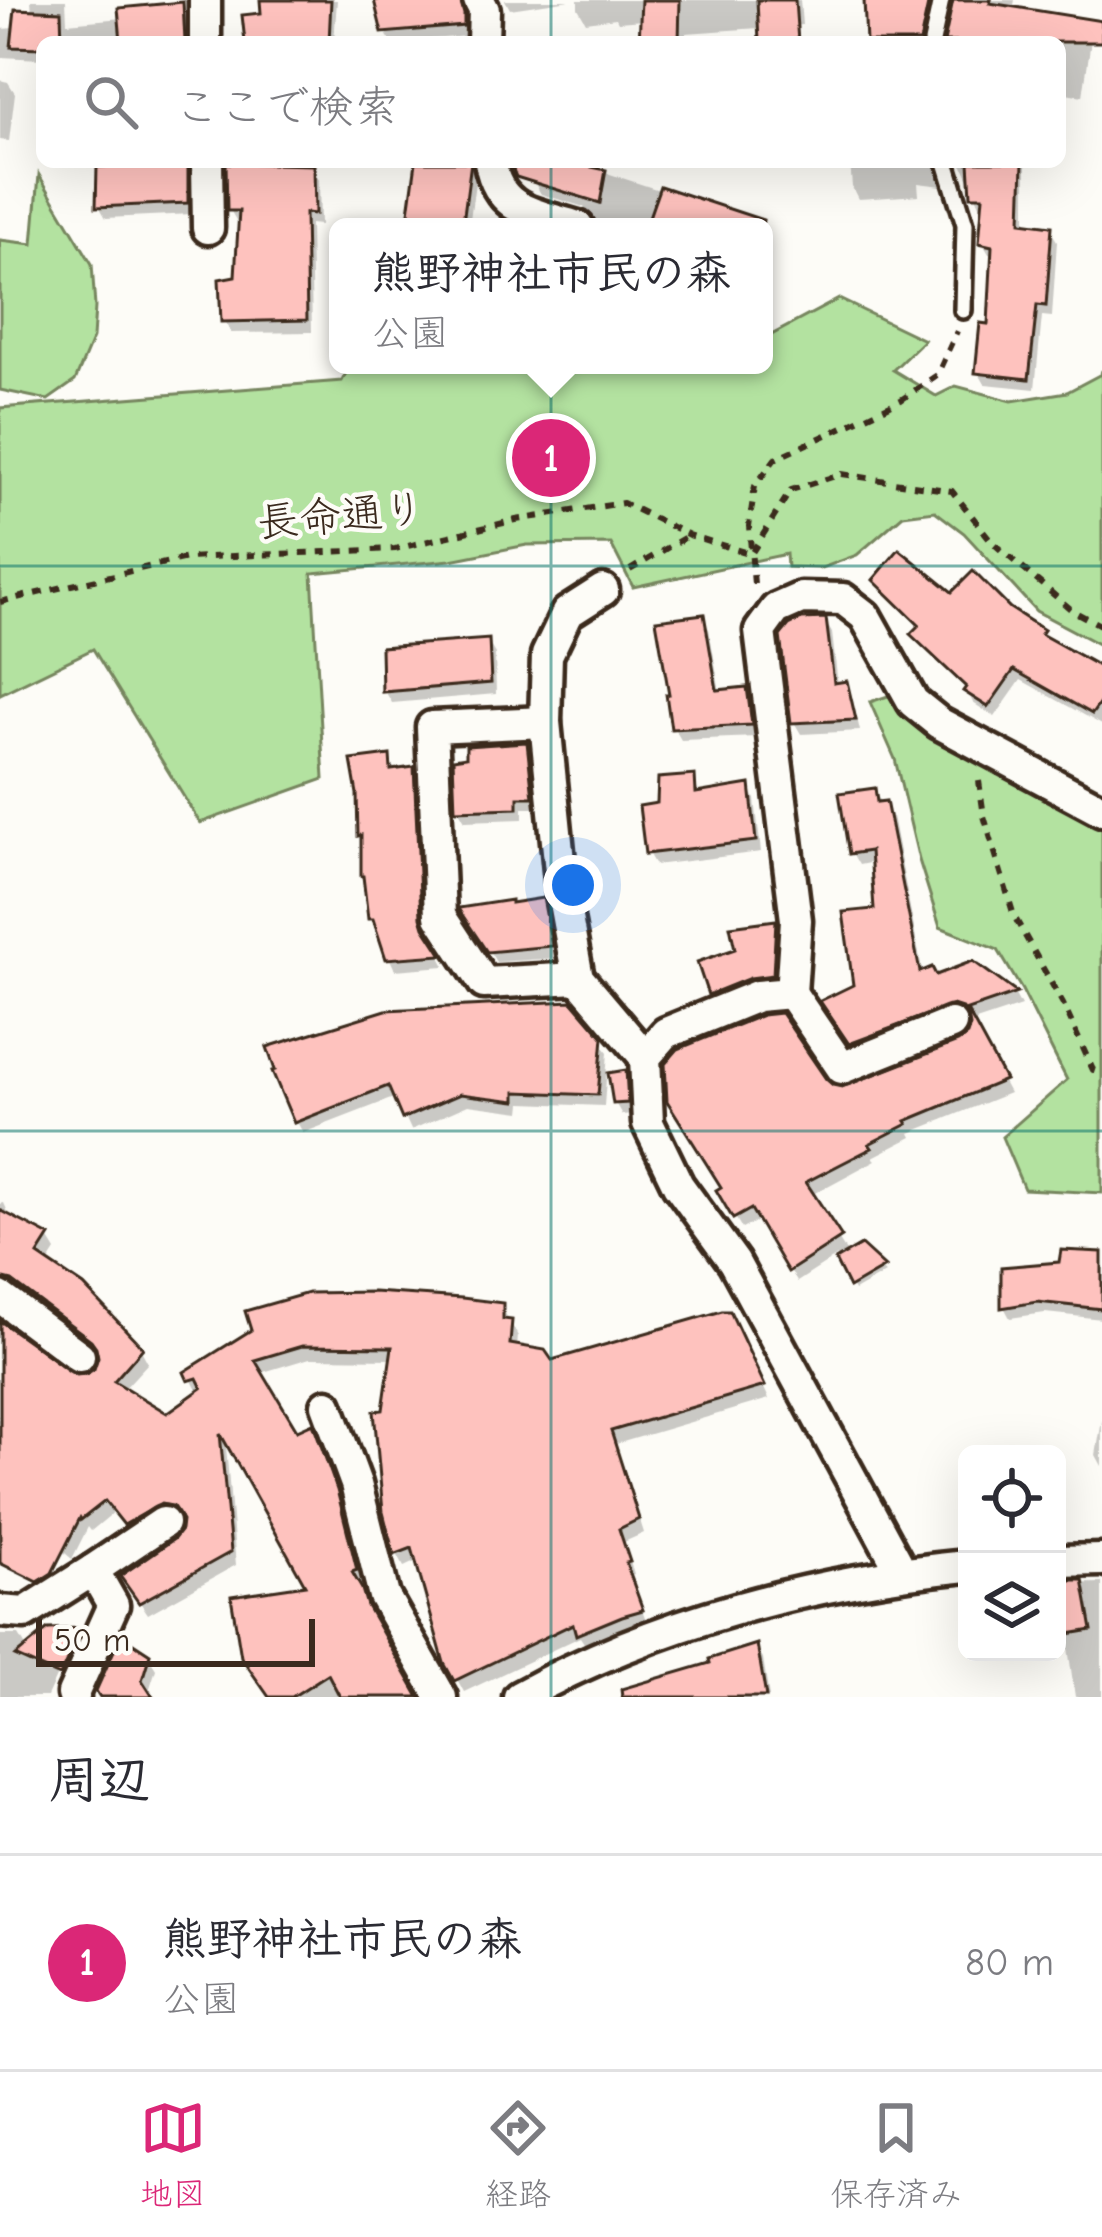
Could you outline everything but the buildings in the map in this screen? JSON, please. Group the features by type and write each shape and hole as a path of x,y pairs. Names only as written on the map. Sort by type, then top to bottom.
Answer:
{"street":[{"path":"205,0 206,36"},
{"path":"479,0 484,10 483,36"},
{"path":"207,168 208,228"},
{"path":"491,168 494,182 513,206 550,218"},
{"path":"603,590 567,614 547,655 545,722 562,891 578,978 644,1057 648,1123 678,1185 734,1262 902,1572"},
{"path":"951,1024 842,1068 791,993 796,920 760,631 776,609 801,598 843,599 865,616 913,701 939,723 1102,810"},
{"path":"545,722 432,727 440,916 484,983 578,978"},
{"path":"644,1057 666,1033 757,996 791,993"},
{"path":"0,1297 79,1356"},
{"path":"327,1405 356,1484 384,1596 441,1697"},
{"path":"0,1611 25,1613 163,1522"},
{"path":"1066,1561 1102,1560"},
{"path":"519,1697 666,1630 902,1572 958,1567"},
{"path":"74,1697 113,1605 93,1570"}],"lane":[{"path":"933,36 941,0"},
{"path":"948,168 964,224 963,310"}],"path":[{"path":"760,631 749,526 754,486 775,459 901,400 937,375 963,310"},
{"path":"751,554 791,490 842,474 952,491 994,544 1072,611 1102,626"},
{"name":"長命通り","path":"0,602 187,558 395,549 516,520 623,503 689,535 751,554"},
{"path":"603,590 689,535"},
{"path":"975,741 984,816 1014,916 1093,1070 1102,1072"}],"green space":[{"path":"39,175 92,264 95,307 93,338 75,381 48,400 0,390 0,240 33,244"},
{"path":"839,299 924,340 893,370 936,396 956,386 1012,401 1067,392 1102,370 1102,646 1036,611 964,533 935,511 903,515 857,555 822,568 787,567 786,554 633,587 611,544 527,545 451,560 312,573 324,779 200,823 93,649 0,694 0,408 342,381 346,374 773,374 773,334"},
{"path":"891,695 930,737 955,751 958,746 1102,826 1102,1193 1024,1189 1002,1137 1067,1080 998,950 940,927 895,759 870,702"}],"place":[{"name":"熊野神社市民の森","path":"551,458"}]}
